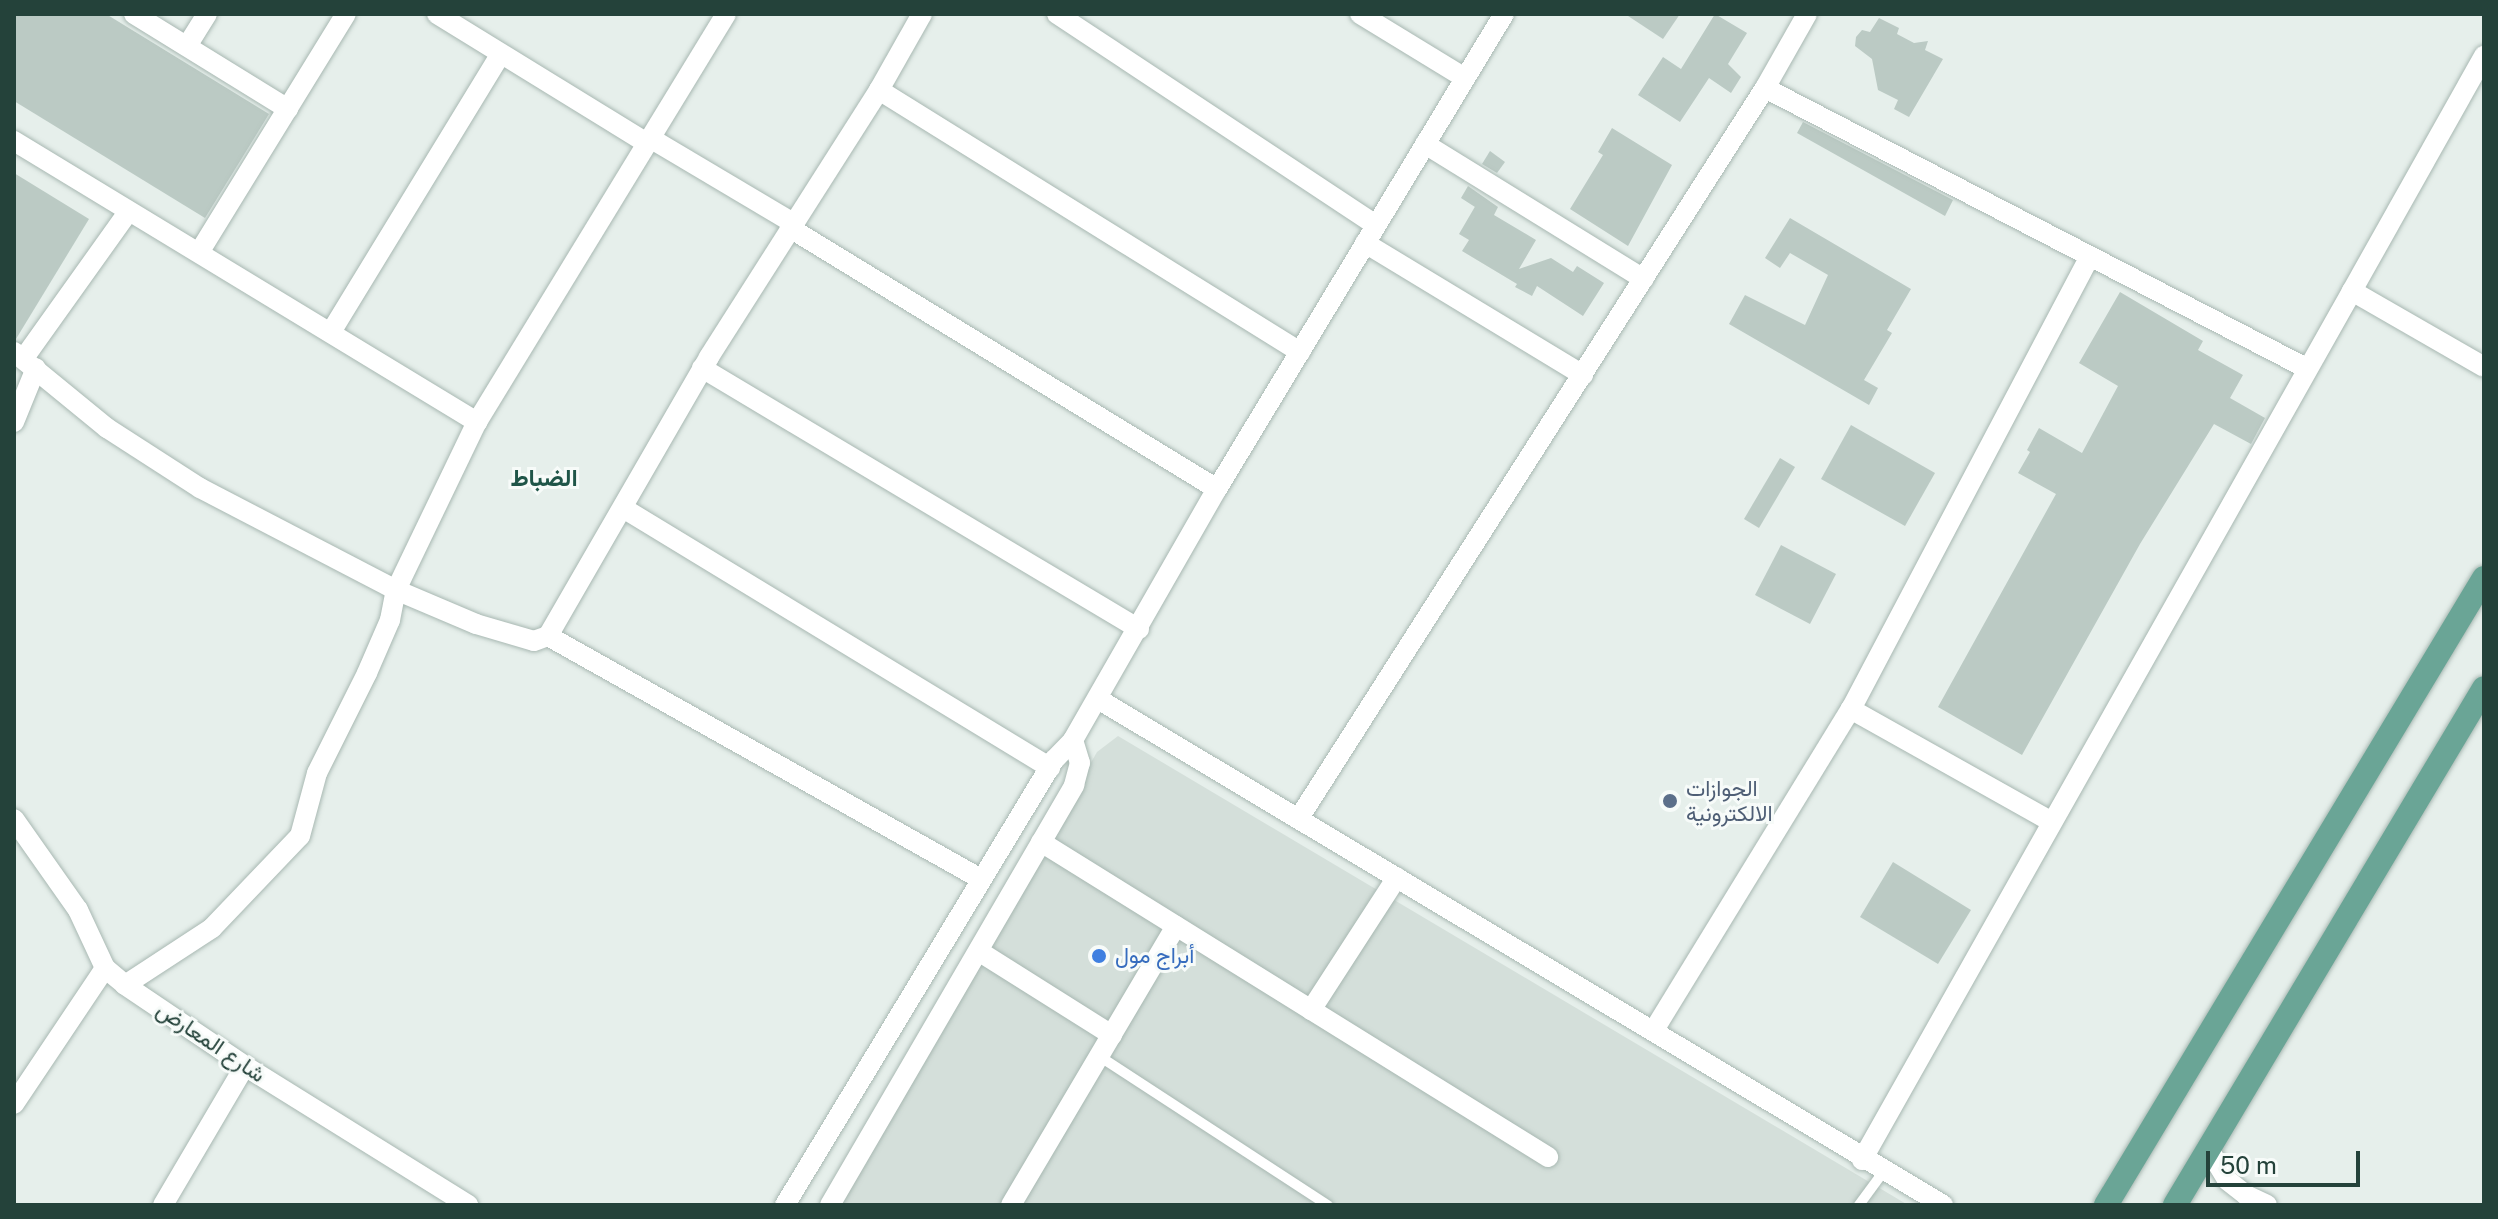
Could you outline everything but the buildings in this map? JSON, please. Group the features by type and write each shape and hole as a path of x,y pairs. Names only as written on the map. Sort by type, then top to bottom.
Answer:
{"main road":[{"path":"2106,1205 2484,578"},
{"path":"2175,1205 2484,688"}],"street":[{"path":"134,14 288,109"},
{"path":"187,46 207,14"},
{"path":"200,251 346,14"},
{"path":"437,14 791,226 1217,489"},
{"path":"125,985 212,928 300,836 317,773 390,620 396,590 477,422 726,14"},
{"path":"25,360 107,428 200,488 396,590 515,638 534,641 548,636 702,368 879,90 922,14"},
{"path":"1057,14 1376,225"},
{"path":"1360,14 1465,78"},
{"path":"785,1205 981,879 1050,768 1073,740 1098,699 1217,489 1504,14"},
{"path":"1299,818 1765,88 1807,14"},
{"path":"331,332 501,54"},
{"path":"1862,1160 2484,56"},
{"path":"1765,88 2308,369"},
{"path":"879,90 1300,352"},
{"path":"14,141 128,212 200,251 477,422"},
{"path":"1425,144 1644,279"},
{"path":"14,422 25,360 128,212"},
{"path":"1365,243 1583,375"},
{"path":"1654,1030 1851,709 2090,256"},
{"path":"2352,291 2484,367"},
{"path":"702,368 1139,629"},
{"path":"623,508 1050,768"},
{"path":"548,636 981,879"},
{"path":"1098,699 1654,1030 1862,1160 1943,1205"},
{"path":"1851,709 2052,822"},
{"path":"830,1205 980,952 1078,774 1080,763 1073,740"},
{"name":"شارع المعارض","path":"14,819 78,910 105,968 125,985 245,1066 468,1205"},
{"path":"1041,842 1548,1157"},
{"path":"1311,1010 1397,877"},
{"path":"1011,1205 1176,926"},
{"path":"980,952 1112,1035"},
{"path":"14,1104 105,968"},
{"path":"163,1205 245,1066"},
{"path":"2208,1148 2227,1180 2246,1195 2267,1205"}],"lane":[{"path":"1099,1056 1328,1205"},
{"path":"1859,1205 1884,1171"}],"shaded area":[{"path":"1118,736 1908,1205 840,1205 1097,752"}],"place":[{"name":"الجوازات الالكترونية","path":"1670,801"},
{"name":"أبراج مول","path":"1099,956"}],"district":[{"name":"الضباط","path":"544,478"}]}
